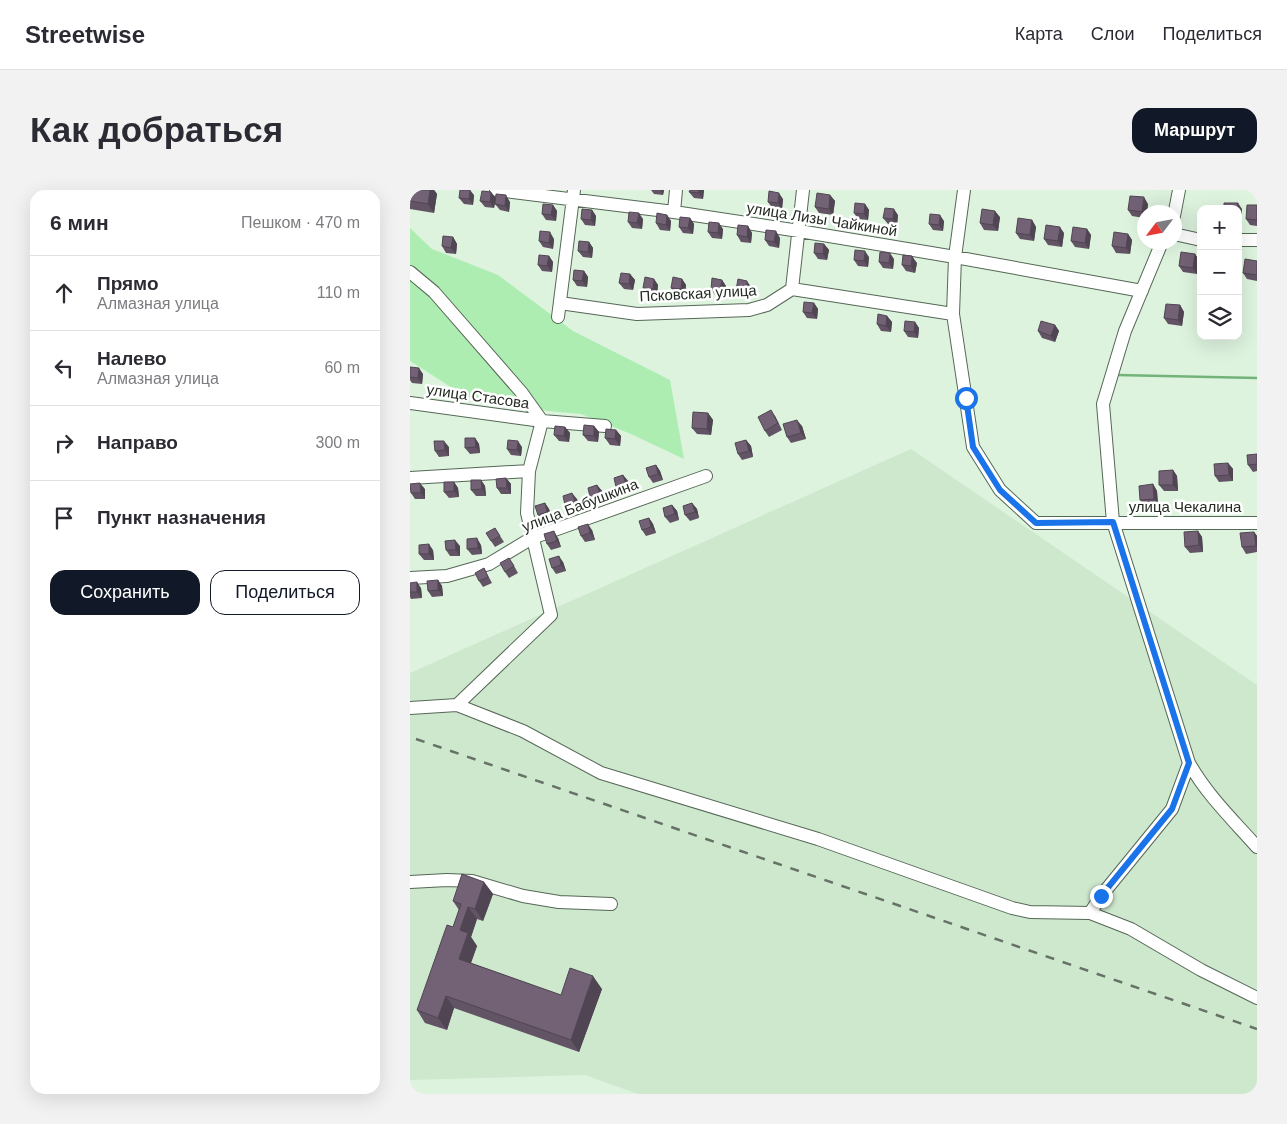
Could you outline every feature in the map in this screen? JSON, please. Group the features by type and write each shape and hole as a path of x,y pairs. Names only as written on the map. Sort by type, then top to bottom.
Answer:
{"street":[{"name":"улица Лизы Чайкиной","path":"496,190 573,195 955,256 1142,291"},
{"path":"674,212 676,190"},
{"path":"804,190 792,289 953,314"},
{"name":"улица Чекалина","path":"964,190 955,256 953,314 973,447 1000,490 1036,523 1257,523"},
{"path":"1176,205 1179,190"},
{"name":"Псковская улица","path":"573,195 559,310 637,314 750,310 767,305 792,289"},
{"path":"1182,236 1197,240"},
{"path":"1242,240 1257,240"},
{"path":"1159,250 1124,330 1102,404 1113,522 1189,763 1199,780 1220,807 1257,847"},
{"path":"410,272 434,292 522,394 542,421 529,471 527,513 551,615 457,705"},
{"name":"улица Стасова","path":"410,403 542,421 605,426"},
{"path":"410,478 529,471"},
{"name":"улица Бабушкина","path":"410,578 447,576 489,564 532,538 706,476"},
{"path":"410,708 457,705 523,731 601,773 818,839 1012,908 1030,912 1090,913 1132,929 1201,970 1257,998"},
{"path":"1090,913 1172,809 1189,763"},
{"path":"410,882 472,881 523,896 559,902 611,904"}],"shaded area":[{"path":"911,449 1257,685 1257,1094 638,1094 585,1075 410,1080 410,673"}],"green space":[{"path":"410,228 432,249 498,275 573,331 670,380 684,459 631,434 581,414 547,411 465,396 410,361"}],"building":[{"path":"410,190 430,190 428,204 410,201"},
{"path":"460,190 470,190 469,199 459,198"},
{"path":"690,190 699,190 699,193 689,192"},
{"path":"482,191 491,192 490,202 480,201"},
{"path":"769,191 779,193 778,203 768,202"},
{"path":"817,193 830,195 829,209 815,207"},
{"path":"496,194 506,195 505,206 495,204"},
{"path":"1130,196 1144,197 1143,205 1137,205 1137,211 1128,210"},
{"path":"855,203 865,204 864,214 854,213"},
{"path":"1224,203 1238,203 1238,205 1224,205"},
{"path":"543,204 553,205 551,215 542,214"},
{"path":"1247,205 1257,205 1257,220 1246,219"},
{"path":"885,208 894,209 893,219 883,218"},
{"path":"582,209 592,210 591,220 581,219"},
{"path":"982,209 995,211 993,225 980,223"},
{"path":"629,212 639,213 637,223 628,222"},
{"path":"657,213 667,215 666,225 656,223"},
{"path":"930,214 940,215 939,225 929,224"},
{"path":"680,217 690,218 688,228 679,227"},
{"path":"1018,218 1032,220 1030,235 1016,233"},
{"path":"709,222 719,223 718,233 708,232"},
{"path":"738,225 748,226 747,237 737,235"},
{"path":"1046,225 1060,227 1058,241 1044,239"},
{"path":"1073,227 1087,229 1085,243 1071,241"},
{"path":"766,230 776,231 774,242 765,240"},
{"path":"540,231 550,232 549,243 539,241"},
{"path":"1114,232 1128,234 1126,248 1112,246"},
{"path":"443,236 453,237 451,248 442,246"},
{"path":"579,241 589,242 588,252 578,251"},
{"path":"815,243 824,244 823,254 814,253"},
{"path":"855,250 865,251 864,261 854,260"},
{"path":"880,252 890,253 889,263 879,262"},
{"path":"1181,252 1195,254 1193,268 1179,266"},
{"path":"539,255 549,256 547,266 538,265"},
{"path":"903,255 912,256 911,266 902,265"},
{"path":"1245,259 1257,261 1257,275 1243,273"},
{"path":"574,270 584,271 582,281 573,280"},
{"path":"621,273 630,274 629,284 619,283"},
{"path":"645,277 654,279 653,289 643,288"},
{"path":"673,277 682,279 681,289 671,288"},
{"path":"712,278 722,280 720,290 711,289"},
{"path":"738,279 747,281 746,291 736,290"},
{"path":"804,302 814,303 812,313 803,312"},
{"path":"1166,304 1180,305 1178,320 1164,318"},
{"path":"878,314 887,316 886,326 877,324"},
{"path":"905,321 915,322 914,332 904,331"},
{"path":"1041,321 1055,325 1051,336 1038,331"},
{"path":"410,367 419,368 418,378 410,377"},
{"path":"771,410 778,423 765,431 758,417"},
{"path":"693,412 708,413 707,429 692,428"},
{"path":"797,420 801,433 787,437 783,424"},
{"path":"584,425 594,426 594,436 583,435"},
{"path":"555,426 565,427 564,436 554,435"},
{"path":"606,429 616,430 615,439 605,438"},
{"path":"465,438 475,438 476,447 465,448"},
{"path":"508,440 518,441 517,450 507,449"},
{"path":"746,440 749,451 738,454 735,443"},
{"path":"434,441 444,441 445,450 435,451"},
{"path":"1257,454 1257,464 1248,465 1247,455"},
{"path":"1228,463 1229,475 1215,476 1214,464"},
{"path":"656,465 658,474 649,477 646,468"},
{"path":"1173,470 1173,485 1159,485 1159,471"},
{"path":"623,475 626,484 616,487 614,478"},
{"path":"506,478 507,488 497,488 496,479"},
{"path":"471,480 481,480 482,489 471,490"},
{"path":"444,482 454,482 454,491 444,492"},
{"path":"420,483 421,493 411,493 410,484"},
{"path":"1153,484 1154,499 1140,500 1139,486"},
{"path":"597,485 600,494 590,497 588,488"},
{"path":"572,493 575,502 565,505 563,496"},
{"path":"545,503 547,512 538,515 535,506"},
{"path":"692,503 695,512 685,515 683,506"},
{"path":"672,505 675,514 665,517 663,508"},
{"path":"649,518 651,527 642,530 639,521"},
{"path":"588,524 590,533 581,536 578,527"},
{"path":"495,528 500,536 491,541 486,533"},
{"path":"554,531 557,541 547,544 544,534"},
{"path":"1198,531 1199,545 1185,547 1184,532"},
{"path":"1254,532 1256,546 1242,547 1240,533"},
{"path":"477,538 478,548 467,549 467,539"},
{"path":"455,540 456,550 446,550 445,541"},
{"path":"429,544 429,554 419,554 419,545"},
{"path":"559,556 561,565 552,568 549,559"},
{"path":"509,558 514,566 505,572 500,563"},
{"path":"484,568 488,577 479,581 475,573"},
{"path":"438,580 438,590 428,591 427,581"},
{"path":"417,582 417,592 410,592 410,583"},
{"path":"462,874 484,882 475,909 468,907 460,930 468,933 459,959 561,995 570,968 593,976 571,1040 446,996 438,1018 417,1010 447,925 453,927 461,904 453,901"}],"waterway":[{"path":"1117,375 1257,378"}],"railway":[{"path":"416,739 1257,1029"}],"route":[{"path":"966,398 973,447 1000,490 1036,523 1113,522 1189,763 1172,809 1101,896"}]}
